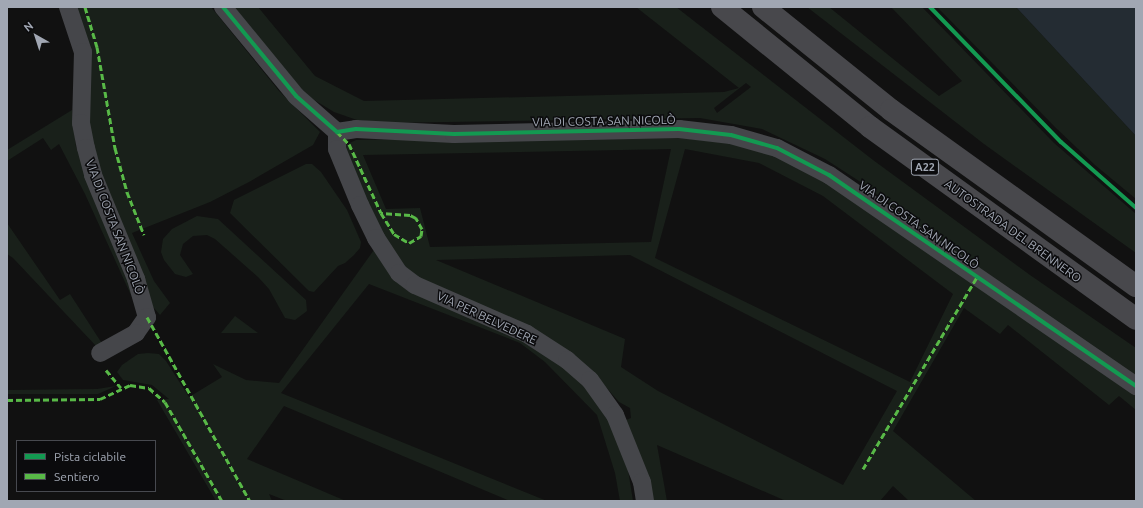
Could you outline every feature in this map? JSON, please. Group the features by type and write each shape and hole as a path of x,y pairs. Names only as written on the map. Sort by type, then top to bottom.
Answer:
{"highway":[{"name":"AUTOSTRADA DEL BRENNERO","path":"722,7 870,127 1136,319"},
{"name":"A22","path":"764,7 891,110 1136,286"}],"street":[{"name":"VIA DI COSTA SAN NICOLÒ","path":"68,7 83,52 81,123 86,148 94,175 136,279 147,317 136,333 100,353"},
{"path":"223,7 296,96 337,132"},
{"name":"VIA DI COSTA SAN NICOLÒ","path":"337,132 356,129 454,134 679,129 731,135 777,148 829,175 1136,386"},
{"name":"VIA PER BELVEDERE","path":"337,132 338,149 360,205 376,238 399,273 416,285 527,334 567,360 590,380 615,415 642,482 645,501"}],"shaded area":[{"path":"76,7 211,7 279,91 320,132 313,145 249,182 210,202 132,233 154,281 170,303 160,315 153,307 90,143"},
{"path":"234,7 258,7 315,76 364,101 724,92 739,88 636,7 676,7 873,160 1030,275 1136,348 1136,376 941,242 859,181 825,159 762,129 700,118 385,123 357,120 334,112 311,98 289,76","holes":["746,83 751,87 717,113 714,108"]},
{"path":"807,7 829,7 939,96 962,81 891,7 922,7 1054,143 1136,214 1136,253 984,144"},
{"path":"937,7 1016,7 1136,136 1136,199 1095,165 1056,128"},
{"path":"1016,7 1136,7 1136,136"},
{"path":"72,110 76,147 132,280 140,315 85,194 59,144 51,150 43,138 7,161 7,150"},
{"path":"654,135 754,146 811,171 1136,393 1136,410 1119,396 1109,405 1008,325 1000,334 964,308 893,431 976,501 909,501 893,486 880,501 786,501 657,445 667,501 651,501 626,420 631,418 630,408 619,402 598,378 413,275 385,245 343,146 356,140","holes":["671,149 651,242 430,247 420,208 386,209 363,155","685,149 759,163 823,196 953,294 910,382 655,258","630,255 897,391 843,485 658,391 621,367 625,339 436,260"]},
{"path":"306,164 312,164 321,172 347,210 361,242 360,248 354,255 345,263 338,266 314,292 309,291 230,213 234,200"},
{"path":"197,216 218,219 306,300 307,311 295,320 285,318 269,289 258,277 215,239 207,235 193,236 183,244 180,255 193,274 186,277 175,274 164,260 161,252 163,239 172,229"},
{"path":"7,223 60,300 70,294 103,345 97,347 13,258 7,254"},
{"path":"376,247 386,265 528,341 572,371 603,403 626,457 633,501 620,501 615,473 597,415 545,362 520,343 369,284 281,393 547,501 510,501 284,406 247,459 346,501 287,501 269,494 272,501 216,501 157,400 169,399 152,385 123,380 117,372 122,365 138,354 148,353 159,354 166,361 189,397 222,377 213,364 246,380 279,383"},
{"path":"235,316 258,333 221,333"},
{"path":"116,386 98,394 7,394 7,390 97,389"}],"marked path":[{"path":"85,7 97,47 115,148 127,192 144,235"},
{"path":"337,132 349,144 381,213 394,234 409,243 421,236 422,229 416,218 410,215 381,213"},
{"path":"863,469 977,277"},
{"path":"147,317 250,501"},
{"path":"106,370 121,388"},
{"path":"7,400 100,399 130,385 149,388 165,402 222,501"}],"cycle path":[{"path":"223,7 296,96 337,132 356,129 454,134 679,129 731,135 777,148 829,175 1136,386"},
{"path":"930,7 1061,142 1136,208"}]}
